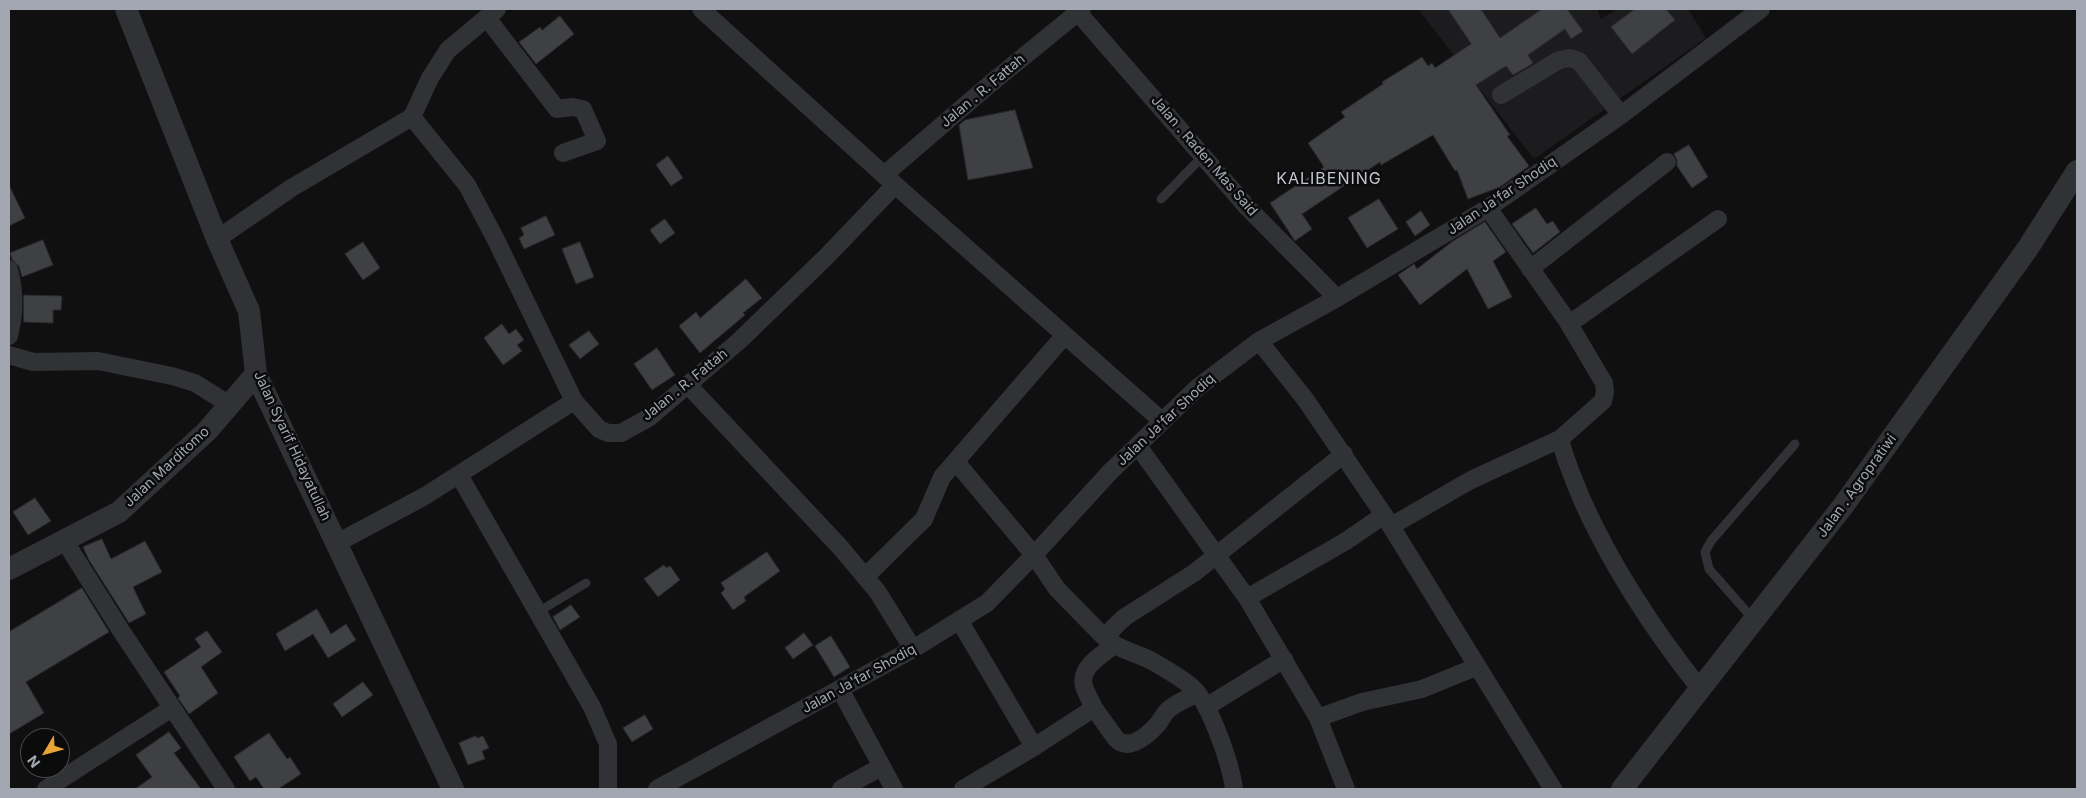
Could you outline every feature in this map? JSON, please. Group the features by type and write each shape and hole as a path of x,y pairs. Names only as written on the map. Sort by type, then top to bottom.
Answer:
{"street":[{"name":"Jalan Syarif Hidayatullah","path":"126,9 217,240 249,311 256,374 453,789"},
{"path":"701,9 890,180 1162,421"},
{"name":"Jalan Ja'far Shodiq","path":"658,789 913,649 987,604 1110,472 1196,388 1259,341 1337,298 1488,208 1621,115 1761,9"},
{"name":"Jalan . R. Fattah","path":"412,117 467,185 495,238 574,401 599,429 608,433 621,433 650,416 746,334 826,257 890,180 990,84 1079,10"},
{"name":"Jalan . Raden Mas Said","path":"1079,10 1247,206 1337,298"},
{"path":"217,240 293,187 412,117 430,78 448,50 492,13 557,109 572,107 583,109 597,142 563,153"},
{"path":"1501,95 1559,60 1570,58 1579,61 1621,115"},
{"path":"1530,269 1667,162"},
{"name":"Jalan . Agropratiwi","path":"1622,789 1755,621 1866,474 2028,248 2077,171"},
{"path":"1247,598 1359,533 1560,439 1603,402 1604,383 1569,324 1488,208"},
{"path":"1569,324 1718,219"},
{"path":"9,269 14,292 13,320 9,336"},
{"path":"865,577 924,520 942,478 1065,335"},
{"path":"1259,341 1305,399 1388,520 1476,667 1553,789"},
{"path":"9,356 33,362 98,361 172,376 194,383 230,405"},
{"name":"Jalan Marditomo","path":"9,569 119,512 206,431 256,374"},
{"path":"688,385 840,547 877,591 913,649"},
{"path":"337,543 425,496 574,401"},
{"path":"1560,439 1569,469 1622,580 1670,651 1701,690"},
{"path":"1138,446 1217,554 1247,598 1284,659 1318,718 1346,789"},
{"path":"1284,659 1202,700 1166,712 1157,725 1135,743 1126,745 1116,739 1094,708 1084,685 1084,676 1090,665 1110,643 1113,628 1125,617 1194,574 1344,454"},
{"path":"956,462 1034,555 1057,589 1110,643 1152,661 1194,689 1202,700 1232,776 1234,789"},
{"path":"459,475 592,707 608,744 608,789"},
{"path":"64,540 226,789"},
{"path":"958,620 996,687 1034,748"},
{"path":"1318,718 1362,702 1422,689 1476,667"},
{"path":"840,689 894,789"},
{"path":"46,789 172,708"},
{"path":"963,789 1034,748 1094,708"},
{"path":"841,789 881,767"}],"lane":[{"path":"1161,199 1204,156"},
{"path":"1755,621 1709,569 1705,552 1711,541 1795,444"},
{"path":"538,612 586,583"}],"shaded area":[{"path":"1418,9 1597,9 1601,19 1617,9 1688,9 1706,38 1534,159"}],"building":[{"path":"1448,9 1481,9 1500,38 1542,9 1567,9 1583,31 1571,39 1565,29 1528,55 1533,63 1527,67 1513,75 1506,66 1476,85 1510,135 1507,136 1529,166 1500,187 1468,199 1457,170 1455,171 1433,135 1381,165 1380,162 1302,214 1312,229 1295,241 1270,203 1324,167 1308,143 1345,117 1341,112 1383,84 1382,82 1422,57 1428,66 1432,63 1435,68 1471,44"},
{"path":"1635,9 1666,9 1675,20 1632,54 1611,27"},
{"path":"560,16 574,34 536,64 519,42 540,27 542,30"},
{"path":"1015,110 1033,168 968,180 959,125 965,120"},
{"path":"1689,145 1708,177 1692,188 1677,166 1674,154"},
{"path":"668,156 683,178 671,186 656,165"},
{"path":"9,185 25,218 9,226"},
{"path":"1379,199 1398,229 1367,248 1348,218"},
{"path":"1536,208 1547,224 1553,221 1560,232 1533,253 1512,224"},
{"path":"1421,211 1430,225 1415,236 1406,222"},
{"path":"546,216 555,235 524,249 519,238 524,235 521,228"},
{"path":"665,219 675,233 660,244 650,230"},
{"path":"1485,222 1506,252 1493,261 1512,297 1488,309 1467,269 1420,305 1398,275 1414,264 1417,269 1453,241"},
{"path":"43,240 53,265 22,277 19,266 12,259 10,253"},
{"path":"363,242 380,268 363,280 345,254"},
{"path":"580,242 594,277 576,284 562,249"},
{"path":"746,279 762,298 700,353 679,326 696,312 700,318"},
{"path":"24,295 62,296 61,310 53,310 53,323 24,322"},
{"path":"502,324 509,334 516,329 524,340 517,345 522,351 503,365 484,338"},
{"path":"589,331 599,344 580,359 569,345"},
{"path":"657,348 675,375 652,390 634,364"},
{"path":"35,498 51,521 28,535 13,512"},
{"path":"102,539 111,559 145,541 162,572 133,587 146,614 129,623 89,560 83,547"},
{"path":"767,552 780,571 744,597 746,601 733,610 721,593 725,589 721,583"},
{"path":"664,565 666,568 670,566 680,580 658,597 644,579"},
{"path":"82,588 109,632 26,682 44,713 9,734 9,632"},
{"path":"571,605 580,617 560,630 553,617"},
{"path":"317,609 331,634 346,624 356,640 328,658 313,634 285,651 276,634"},
{"path":"207,631 222,652 201,667 218,693 189,714 164,672 201,647 195,639"},
{"path":"804,633 813,645 793,659 785,648"},
{"path":"831,636 850,667 834,677 815,646"},
{"path":"363,682 373,695 342,717 333,704"},
{"path":"645,715 653,729 632,742 623,728"},
{"path":"169,732 181,748 174,753 201,789 135,789 152,777 136,755"},
{"path":"269,733 287,759 290,757 301,774 278,789 264,789 256,777 250,781 234,757"},
{"path":"476,736 477,738 483,736 489,748 482,751 485,759 468,765 459,743"}],"district":[{"name":"KALIBENING","path":"1329,179"}]}
